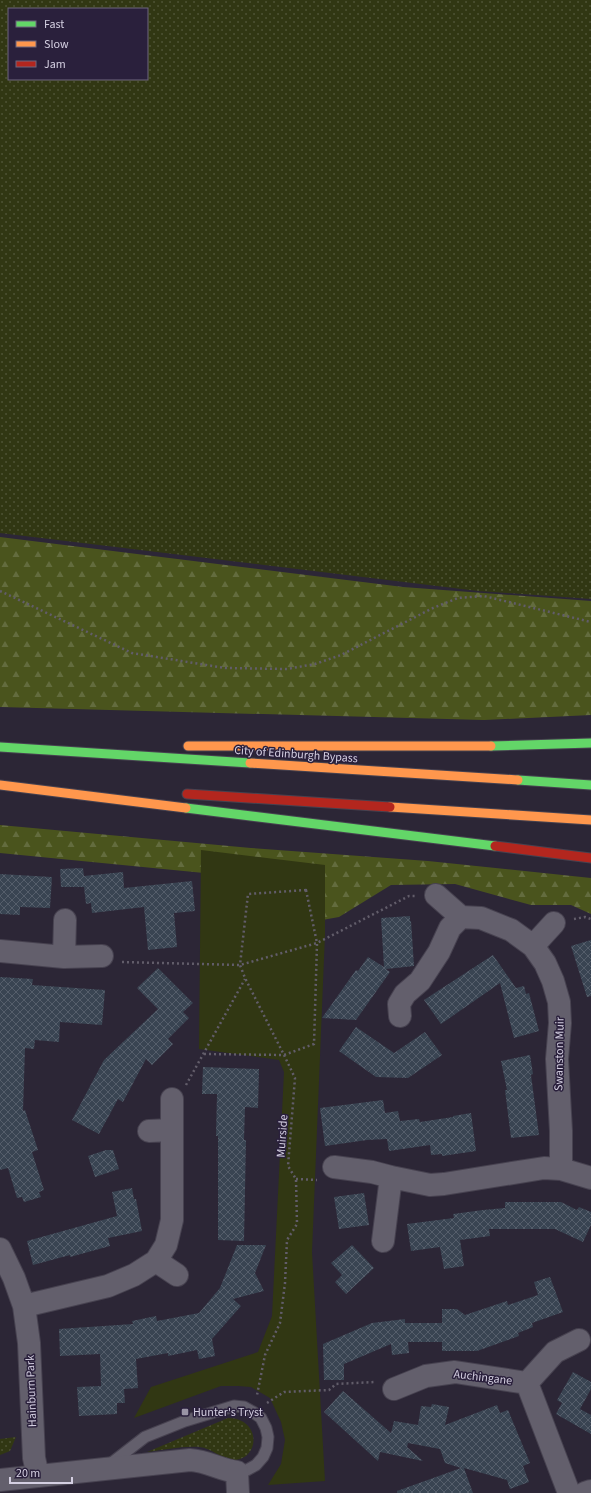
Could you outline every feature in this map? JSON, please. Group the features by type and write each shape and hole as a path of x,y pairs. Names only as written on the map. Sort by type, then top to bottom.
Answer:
{"highway":[{"path":"182,746 496,746 591,743"},
{"path":"0,746 111,745"},
{"name":"City of Edinburgh Bypass","path":"0,746 591,785"},
{"path":"0,784 111,790"},
{"path":"0,784 591,858"},
{"path":"175,794 591,820"}],"street":[{"path":"400,1016 399,1004 405,994 420,981 439,952 450,928 461,917 436,895"},
{"name":"Swanston Muir","path":"461,917 481,918 511,930 532,946 545,963 553,981 558,1002 560,1023 557,1066 561,1131 561,1169"},
{"path":"64,957 66,920"},
{"path":"532,946 554,923"},
{"path":"0,952 64,957 102,956"},
{"path":"24,1306 108,1286 134,1276 156,1261 166,1245 172,1220 172,1099"},
{"path":"149,1131 172,1130"},
{"path":"334,1168 372,1172 430,1185 544,1168 561,1169 591,1178"},
{"path":"383,1241 391,1177"},
{"name":"Hainburn Park","path":"0,1249 14,1278 24,1306 29,1344 34,1458 38,1476"},
{"path":"156,1261 177,1275"},
{"name":"Auchingane","path":"527,1383 555,1352 579,1340"},
{"name":"Auchingane","path":"394,1389 426,1376 455,1372 527,1383"},
{"name":"Auchingane","path":"527,1383 569,1493"},
{"path":"0,1480 190,1460 202,1461 226,1471 237,1483"},
{"path":"586,1493 591,1491"}],"lane":[{"path":"103,1470 145,1437 185,1421 234,1406 244,1407 261,1418 266,1428 268,1438 267,1448 263,1457 256,1465 247,1470 237,1483"}],"path":[{"path":"0,591 132,653 225,668 287,669 315,664 341,655 433,608 458,598 484,596 591,622"},
{"path":"204,1054 284,1054 314,1044 316,943 306,890 248,894 240,965"},
{"path":"102,956 117,962 240,965 316,943 409,896 436,895"},
{"name":"Muirside","path":"240,965 295,1078 288,1166 296,1179 297,1224 287,1240 285,1283 280,1323 265,1355 253,1412"},
{"path":"172,1099 183,1090 245,978"},
{"path":"253,1412 284,1392 329,1390 336,1384 374,1382 394,1389"}],"green space":[{"path":"0,0 591,0 591,599 478,591 0,533"},
{"path":"0,537 403,587 591,601 591,715 484,720 0,707"},
{"path":"0,825 251,848 428,861 591,878 591,914 571,905 531,905 455,884 391,885 339,917 294,925 255,878 0,853"},
{"path":"201,850 325,865 325,934 312,1252 325,1481 268,1485 281,1464 285,1440 281,1422 270,1398 251,1387 221,1386 134,1418 151,1387 258,1352 272,1316 284,1072 279,1060 199,1049"},
{"path":"228,1418 239,1420 246,1424 251,1430 253,1445 250,1452 244,1457 236,1460 227,1459 199,1447 147,1452"},
{"path":"16,1437 10,1451 0,1455 0,1439"}],"building":[{"path":"83,868 84,876 123,872 124,888 192,881 195,911 174,913 177,947 148,950 144,907 92,913 91,903 86,904 84,887 61,887 60,869"},
{"path":"0,874 52,877 50,908 20,907 20,915 0,914"},
{"path":"410,916 414,966 386,969 390,972 356,1020 322,1018 356,970 358,971 368,957 384,967 381,918"},
{"path":"591,940 591,996 587,997 571,946"},
{"path":"493,955 516,988 524,986 526,994 529,993 539,1031 514,1038 500,983 441,1024 424,1000"},
{"path":"158,968 193,1003 183,1012 189,1018 168,1039 173,1044 152,1065 146,1059 123,1102 118,1099 99,1134 72,1120 104,1060 158,1009 137,988"},
{"path":"0,977 33,979 32,985 105,990 102,1025 60,1022 59,1042 35,1040 34,1049 25,1048 23,1111 25,1110 38,1150 32,1152 44,1190 39,1192 41,1197 24,1202 22,1197 17,1198 8,1168 0,1170"},
{"path":"356,1027 394,1053 425,1032 442,1055 408,1078 376,1077 339,1051"},
{"path":"530,1055 533,1074 531,1075 539,1135 511,1138 505,1090 507,1090 501,1061"},
{"path":"203,1067 259,1069 258,1108 245,1107 244,1140 246,1140 244,1241 218,1240 218,1136 216,1136 217,1094 202,1094"},
{"path":"383,1100 385,1113 398,1111 400,1121 419,1119 420,1122 471,1113 476,1151 442,1156 442,1154 431,1155 430,1145 389,1151 387,1139 367,1140 325,1146 320,1108"},
{"path":"106,1150 113,1150 119,1169 95,1177 88,1156"},
{"path":"132,1188 134,1199 136,1199 142,1231 108,1238 110,1246 33,1265 27,1241 117,1216 112,1192"},
{"path":"364,1193 369,1225 339,1229 334,1197"},
{"path":"505,1202 561,1202 577,1210 579,1207 591,1212 591,1225 583,1242 555,1229 489,1229 490,1236 460,1240 464,1266 444,1269 440,1247 411,1251 407,1224 454,1218 453,1214 505,1208"},
{"path":"237,1245 266,1245 255,1273 264,1291 233,1299 241,1306 212,1339 215,1356 199,1359 197,1350 168,1356 168,1353 136,1359 138,1388 124,1389 125,1403 117,1403 117,1414 79,1416 77,1387 101,1386 100,1354 60,1356 59,1329 133,1324 132,1321 156,1316 157,1321 199,1313 220,1288"},
{"path":"352,1245 374,1268 346,1294 335,1282 342,1275 331,1263"},
{"path":"550,1277 563,1312 532,1323 533,1327 518,1333 519,1336 477,1351 442,1351 442,1342 408,1342 409,1353 392,1355 391,1344 344,1364 344,1380 324,1380 323,1344 372,1323 405,1319 405,1323 442,1323 442,1309 457,1309 465,1315 507,1301 508,1305 538,1295 534,1282"},
{"path":"573,1372 591,1382 591,1389 580,1409 591,1415 591,1434 556,1414 562,1403 557,1400"},
{"path":"343,1391 391,1433 394,1421 418,1425 421,1406 431,1407 432,1404 449,1407 445,1425 497,1405 500,1413 508,1410 530,1463 523,1466 529,1482 510,1489 507,1480 464,1468 473,1493 397,1493 397,1491 461,1468 445,1463 440,1449 408,1443 407,1447 423,1461 380,1452 378,1461 324,1412"}],"traffic: fast":[{"path":"491,746 591,743"},
{"path":"0,747 250,763"},
{"path":"518,780 591,785"},
{"path":"186,808 495,846"}],"traffic: slow":[{"path":"188,746 491,746"},
{"path":"250,763 518,780"},
{"path":"0,785 186,808"},
{"path":"390,807 591,820"}],"traffic: jam":[{"path":"187,794 390,807"},
{"path":"495,846 591,858"}],"place":[{"name":"Hunter's Tryst","path":"185,1412"}]}
